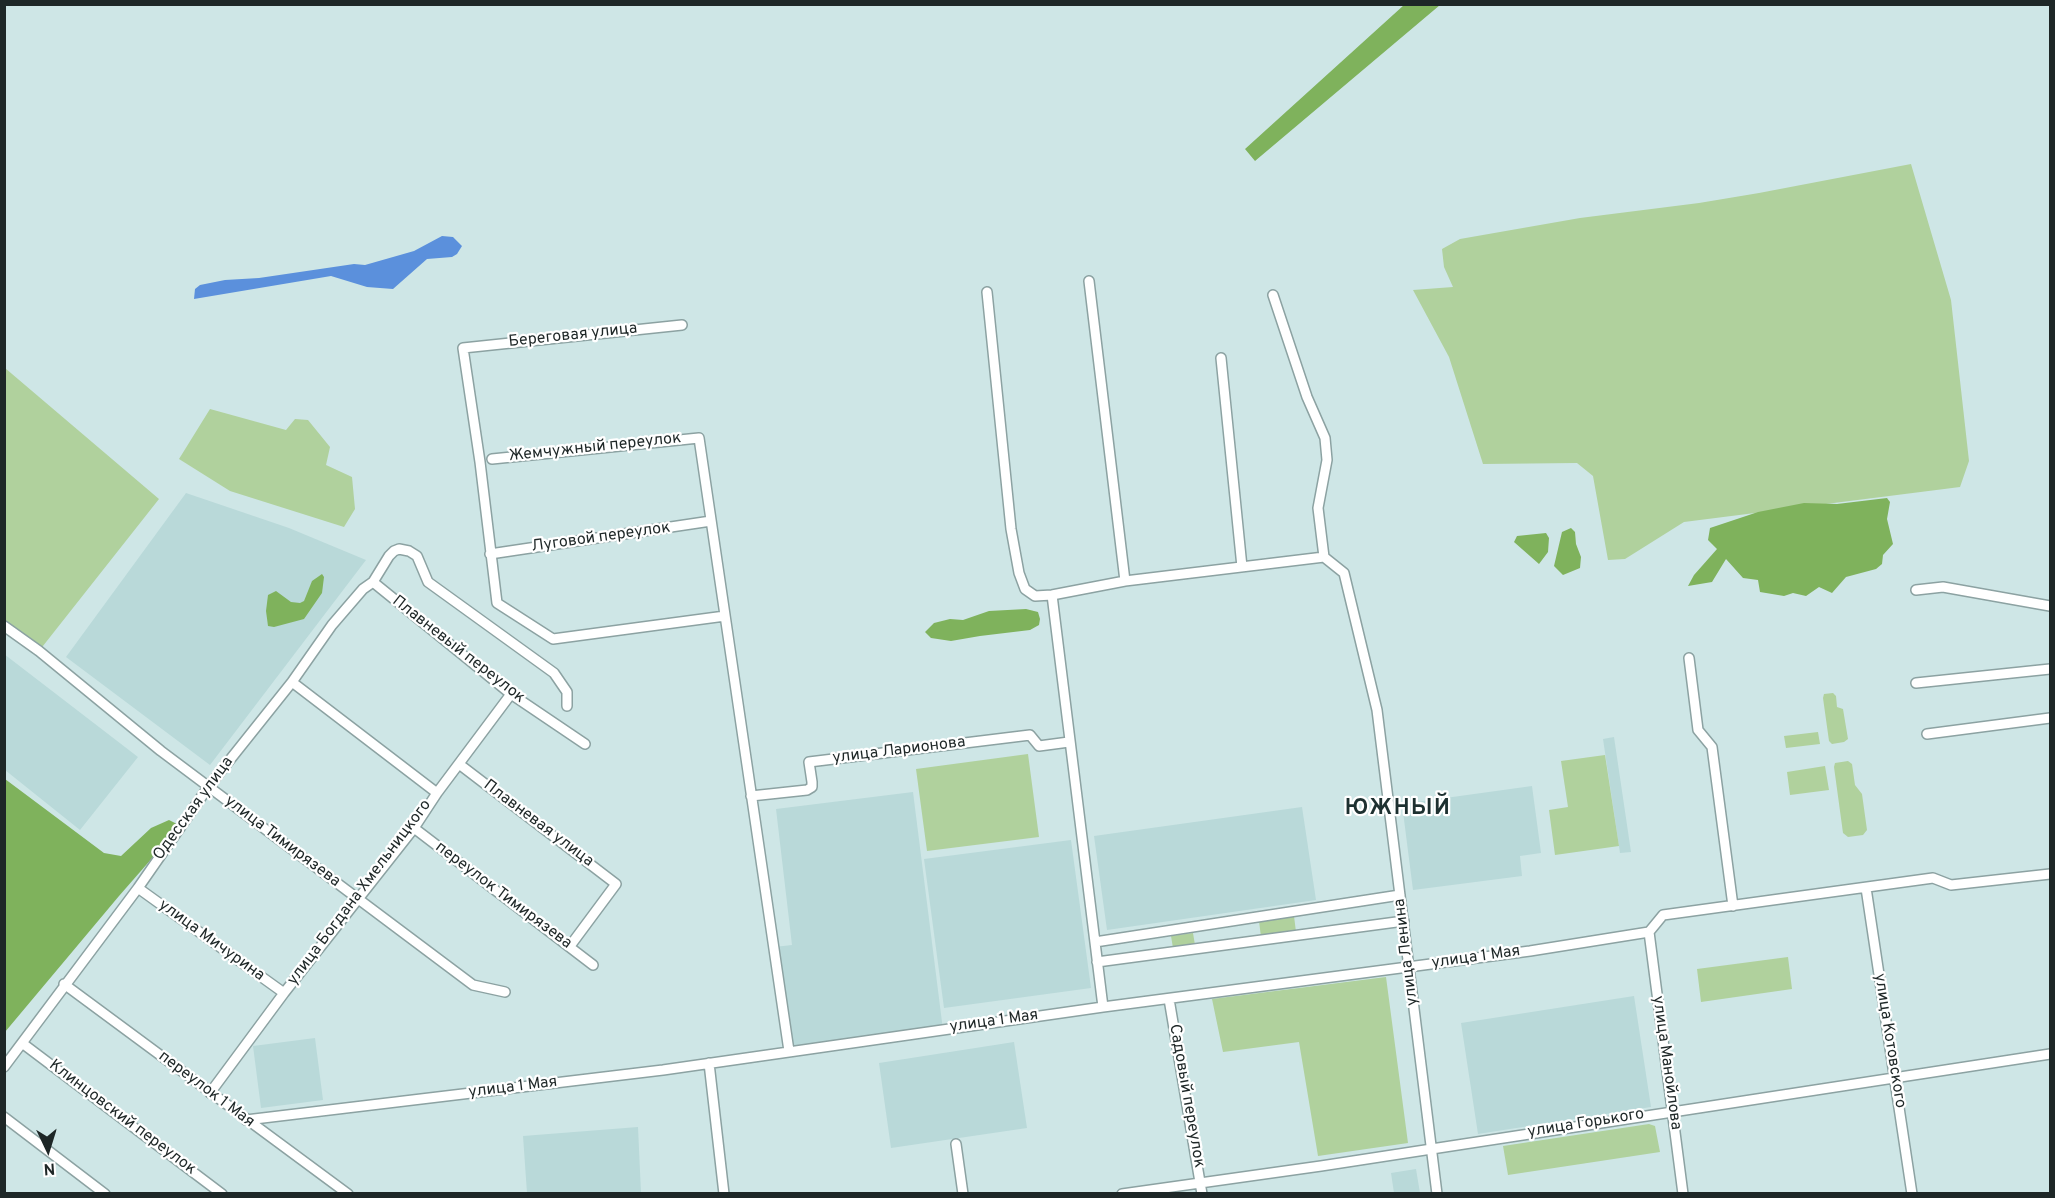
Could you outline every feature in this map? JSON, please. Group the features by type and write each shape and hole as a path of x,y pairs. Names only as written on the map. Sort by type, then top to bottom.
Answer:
{"street":[{"path":"1089,281 1125,581"},
{"path":"987,292 1011,529 1019,573 1025,589 1035,596 1052,595 1125,581 1324,557 1318,508 1327,460 1324,438 1307,397 1273,295"},
{"name":"Береговая улица","path":"490,554 480,462 463,348 682,325"},
{"path":"1221,358 1242,567"},
{"name":"Жемчужный переулок","path":"492,459 699,438 711,521"},
{"path":"711,521 789,1051"},
{"name":"Луговой переулок","path":"490,554 711,521"},
{"name":"Одесская улица","path":"4,1067 138,888 209,786 354,599 373,582 389,556 399,549 417,556 428,582 554,674 567,692 567,706"},
{"path":"490,554 497,603 553,639 725,616"},
{"name":"улица Ленина","path":"1324,557 1344,573 1377,710 1437,1194"},
{"name":"Плавневый переулок","path":"373,582 511,694 585,744"},
{"path":"1916,590 1942,587 2050,606"},
{"path":"1052,595 1102,1007"},
{"name":"улица Тимирязева","path":"4,626 209,786 473,985 505,992"},
{"path":"1689,658 1698,730 1712,747 1733,906"},
{"path":"1917,683 2000,672 2050,669"},
{"path":"292,681 437,792"},
{"name":"улица Богдана Хмельницкого","path":"210,1093 284,993 414,828 437,792 511,694"},
{"path":"1927,734 2050,718"},
{"name":"улица Ларионова","path":"751,796 807,790 812,787 809,762 1030,735 1039,746 1069,742"},
{"name":"Плавневая улица","path":"459,764 616,884 570,946"},
{"name":"переулок Тимирязева","path":"414,828 593,964"},
{"name":"улица 1 Мая","path":"246,1120 709,1063 1102,1007 1530,951 1648,932 1663,915 1933,878 1951,885 2050,874"},
{"name":"улица Мичурина","path":"138,888 284,993"},
{"name":"улица Котовского","path":"1866,888 1912,1194"},
{"path":"1095,942 1400,895"},
{"path":"1097,962 1404,921"},
{"name":"улица Манойлова","path":"1648,932 1683,1194"},
{"name":"переулок 1 Мая","path":"64,984 348,1194"},
{"name":"Садовый переулок","path":"1169,999 1202,1194"},
{"name":"Клинцовский переулок","path":"22,1043 222,1194"},
{"name":"улица Горького","path":"1122,1194 2050,1054"},
{"path":"709,1063 724,1194"},
{"path":"4,1118 105,1194"},
{"path":"956,1144 963,1194"}],"shaded area":[{"path":"186,493 289,528 366,560 210,765 66,657"},
{"path":"4,654 138,757 80,830 5,770"},
{"path":"1614,737 1631,852 1620,853 1603,739"},
{"path":"1532,786 1541,853 1520,856 1522,876 1413,890 1402,804"},
{"path":"913,792 943,1030 789,1051 774,947 792,945 776,809"},
{"path":"1302,807 1316,900 1107,930 1094,836"},
{"path":"1071,840 1091,988 944,1008 924,859"},
{"path":"1634,996 1651,1107 1478,1134 1461,1023"},
{"path":"315,1038 323,1100 261,1108 253,1046"},
{"path":"1014,1042 1027,1128 891,1148 879,1063"},
{"path":"638,1127 641,1193 527,1193 523,1136"},
{"path":"1416,1169 1420,1193 1394,1193 1391,1173"}],"green space":[{"path":"1404,5 1440,5 1255,161 1245,149"},
{"path":"1911,164 1951,300 1969,461 1960,487 1684,522 1625,559 1608,560 1593,476 1577,463 1483,464 1449,357 1413,290 1453,287 1444,267 1442,249 1460,239 1580,218 1699,203"},
{"path":"5,368 159,499 39,651 5,626"},
{"path":"210,409 286,430 295,419 308,420 330,447 326,465 352,477 355,509 344,527 230,491 179,459"},
{"path":"1887,498 1890,502 1887,519 1893,544 1883,555 1882,564 1876,569 1846,577 1832,593 1819,587 1806,596 1793,593 1784,596 1760,592 1758,580 1743,578 1726,559 1712,582 1688,586 1694,575 1717,549 1708,540 1710,528 1758,512 1804,503 1837,504"},
{"path":"1571,528 1575,532 1576,544 1581,557 1580,568 1563,575 1554,566 1562,532"},
{"path":"1546,533 1549,538 1548,552 1539,564 1514,542 1517,536"},
{"path":"322,574 324,577 322,593 304,619 274,627 268,626 266,611 268,595 276,591 291,602 300,603 304,601 312,581"},
{"path":"1026,609 1038,612 1040,619 1039,625 1030,630 951,641 931,638 925,632 934,623 950,619 963,620 989,611"},
{"path":"1833,693 1836,696 1837,707 1843,709 1848,739 1832,744 1829,741 1823,698 1824,694"},
{"path":"1818,732 1820,744 1786,748 1784,736"},
{"path":"1028,754 1039,837 927,851 916,769"},
{"path":"1605,755 1619,846 1555,855 1549,810 1568,807 1561,761"},
{"path":"1848,761 1852,764 1855,785 1862,794 1867,830 1863,835 1848,837 1843,833 1834,767 1835,763"},
{"path":"1825,766 1829,790 1790,795 1787,772"},
{"path":"5,779 104,853 121,856 151,828 169,820 177,824 168,840 5,1032"},
{"path":"1294,916 1296,932 1261,937 1259,921"},
{"path":"1193,933 1195,945 1173,948 1171,936"},
{"path":"1788,957 1792,989 1701,1002 1697,969"},
{"path":"1386,977 1408,1143 1318,1156 1299,1042 1223,1052 1212,999"},
{"path":"1649,1124 1655,1126 1660,1152 1508,1175 1503,1146"}],"water":[{"path":"442,236 453,237 462,246 457,254 452,257 427,259 393,289 367,287 331,276 194,299 195,289 200,285 354,264 365,265 414,251"}],"district":[{"name":"ЮЖНЫЙ","path":"1398,810"}]}
